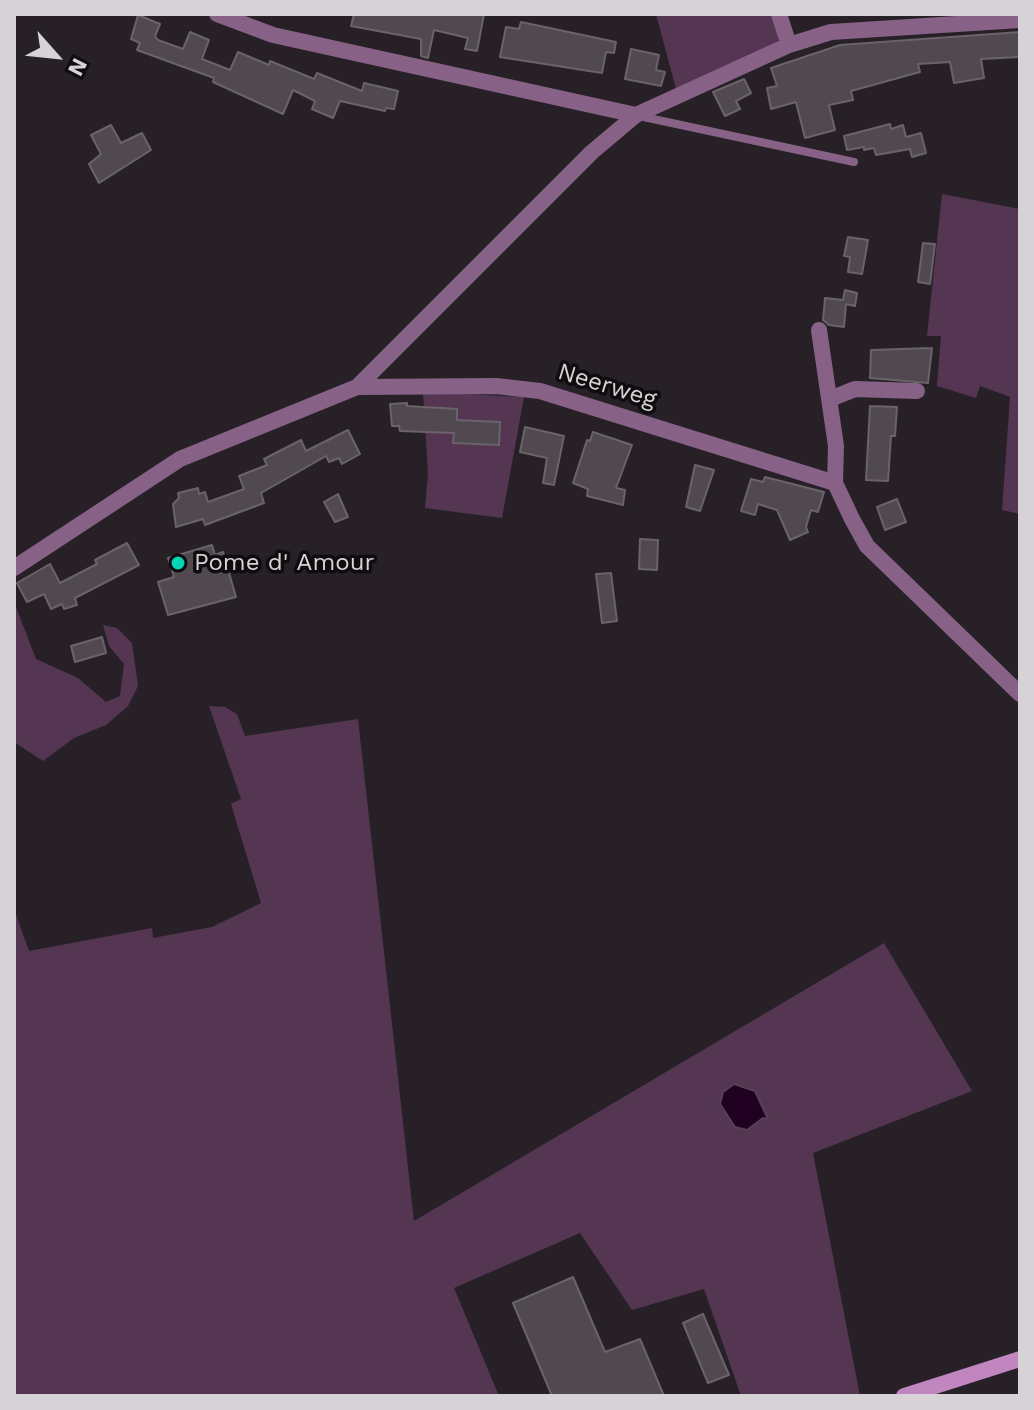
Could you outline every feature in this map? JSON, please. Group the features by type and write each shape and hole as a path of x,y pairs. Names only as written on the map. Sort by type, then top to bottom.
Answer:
{"main road":[{"path":"904,1396 1020,1359"}],"street":[{"path":"217,14 273,35 636,115"},
{"path":"779,14 789,45"},
{"name":"Neerweg","path":"357,387 592,152 636,115 789,45 831,32 982,17 1020,20"},
{"path":"819,330 836,446 835,483 867,546 1020,694"},
{"name":"Neerweg","path":"14,568 180,459 357,387 496,386 540,391 835,483"},
{"path":"830,399 855,389 917,391"}],"lane":[{"path":"636,115 854,162"}],"shaded area":[{"path":"656,14 773,14 779,39 775,46 676,89"},
{"path":"942,194 1020,209 1020,514 1002,510 1010,397 980,386 976,398 937,386 941,336 927,336"},
{"path":"423,392 524,397 502,518 425,508 428,474"},
{"path":"14,602 36,659 78,678 106,702 120,696 124,664 109,646 103,625 117,628 132,643 138,686 128,706 106,725 74,738 43,761 14,742"},
{"path":"209,706 225,707 237,714 245,736 358,719 414,1221 884,943 972,1091 813,1153 860,1396 741,1396 704,1289 632,1310 580,1233 454,1288 499,1396 14,1396 14,909 29,951 152,928 153,938 212,927 261,903 231,804 241,799"},
{"path":"734,1084 755,1091 768,1119 763,1118 747,1130 735,1127 720,1104 723,1092"}],"building":[{"path":"354,14 484,14 477,51 465,49 468,38 434,30 428,58 421,56 421,39 351,26"},
{"path":"138,15 160,24 155,36 158,40 183,49 190,32 209,40 202,59 230,70 238,52 314,79 317,73 362,91 364,83 398,91 394,109 386,108 385,111 340,101 333,118 312,109 315,101 293,90 283,114 213,82 214,78 137,50 140,43 131,39"},
{"path":"521,22 616,42 614,53 606,52 602,73 500,57 506,27 519,29"},
{"path":"1020,32 1020,57 981,59 984,78 954,83 950,62 918,64 920,72 851,91 853,100 829,105 835,130 805,138 796,102 771,109 767,88 777,86 771,68 840,45"},
{"path":"631,49 659,55 656,70 665,72 661,86 625,79"},
{"path":"744,79 751,93 736,101 740,109 725,116 713,92"},
{"path":"890,124 891,129 903,125 906,137 921,133 926,153 912,157 910,149 876,155 874,148 847,150 844,136"},
{"path":"111,125 121,143 142,133 151,150 99,183 89,164 101,154 91,135"},
{"path":"848,237 868,240 862,274 848,272 850,257 844,256"},
{"path":"923,243 935,244 930,284 918,282"},
{"path":"845,290 857,293 855,306 846,304 844,327 829,325 823,320 825,298 843,300"},
{"path":"932,348 928,383 870,378 871,350"},
{"path":"407,403 407,406 457,409 457,420 500,422 499,445 453,443 454,433 400,431 399,426 392,426 390,404"},
{"path":"870,406 897,407 895,436 891,436 888,481 866,480"},
{"path":"525,427 564,436 554,485 543,483 547,458 520,452"},
{"path":"348,430 360,454 342,464 339,458 329,462 326,456 261,493 264,503 205,525 203,519 176,527 173,504 179,498 178,493 198,488 199,494 205,492 208,502 244,489 239,476 267,465 264,459 301,440 306,451"},
{"path":"593,432 632,445 616,488 625,490 623,505 587,496 588,489 573,483 587,440 590,441"},
{"path":"695,465 714,470 700,511 686,507"},
{"path":"765,477 824,492 818,512 811,510 806,527 808,532 790,540 777,510 758,504 755,515 741,511 751,479 763,482"},
{"path":"338,494 348,517 335,522 324,502"},
{"path":"897,499 906,522 885,530 877,507"},
{"path":"640,539 658,540 657,570 639,569"},
{"path":"127,543 139,565 75,598 77,605 64,609 62,604 51,609 44,594 27,602 17,583 50,564 60,583 97,564 95,560"},
{"path":"212,545 215,555 223,552 236,597 168,615 158,582 174,577 168,558"},
{"path":"611,573 617,621 602,623 596,574"},
{"path":"102,637 106,653 75,662 71,646"},
{"path":"573,1277 605,1352 640,1339 664,1396 552,1396 513,1303"},
{"path":"703,1314 729,1375 708,1383 683,1323"}],"place":[{"name":"Pome d' Amour","path":"178,563"}]}
